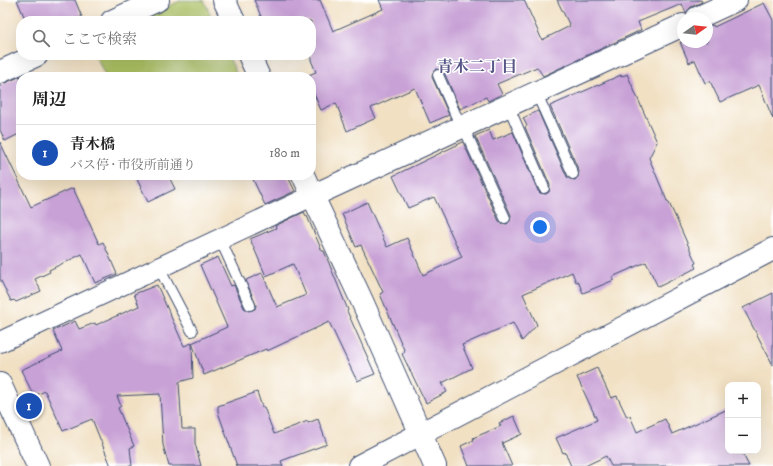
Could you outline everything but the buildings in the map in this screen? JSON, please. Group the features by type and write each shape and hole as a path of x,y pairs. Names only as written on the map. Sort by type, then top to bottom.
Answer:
{"street":[{"path":"123,16 158,0"},
{"path":"224,0 232,16"},
{"path":"710,12 736,0"},
{"path":"0,342 677,27"},
{"path":"0,72 26,60"},
{"path":"251,60 257,72"},
{"path":"305,180 362,301 435,466"},
{"path":"359,466 773,250"},
{"path":"0,384 38,466"}],"lane":[{"path":"438,75 504,218"},
{"path":"536,92 573,174"},
{"path":"508,105 544,188"},
{"path":"220,239 250,305"},
{"path":"159,268 192,331"}],"green space":[{"path":"182,0 204,0 211,16 146,16"},
{"path":"98,60 230,60 236,72 104,72"}],"place":[{"name":"青木橋","path":"29,406"}],"district":[{"name":"青木二丁目","path":"477,66"}]}
